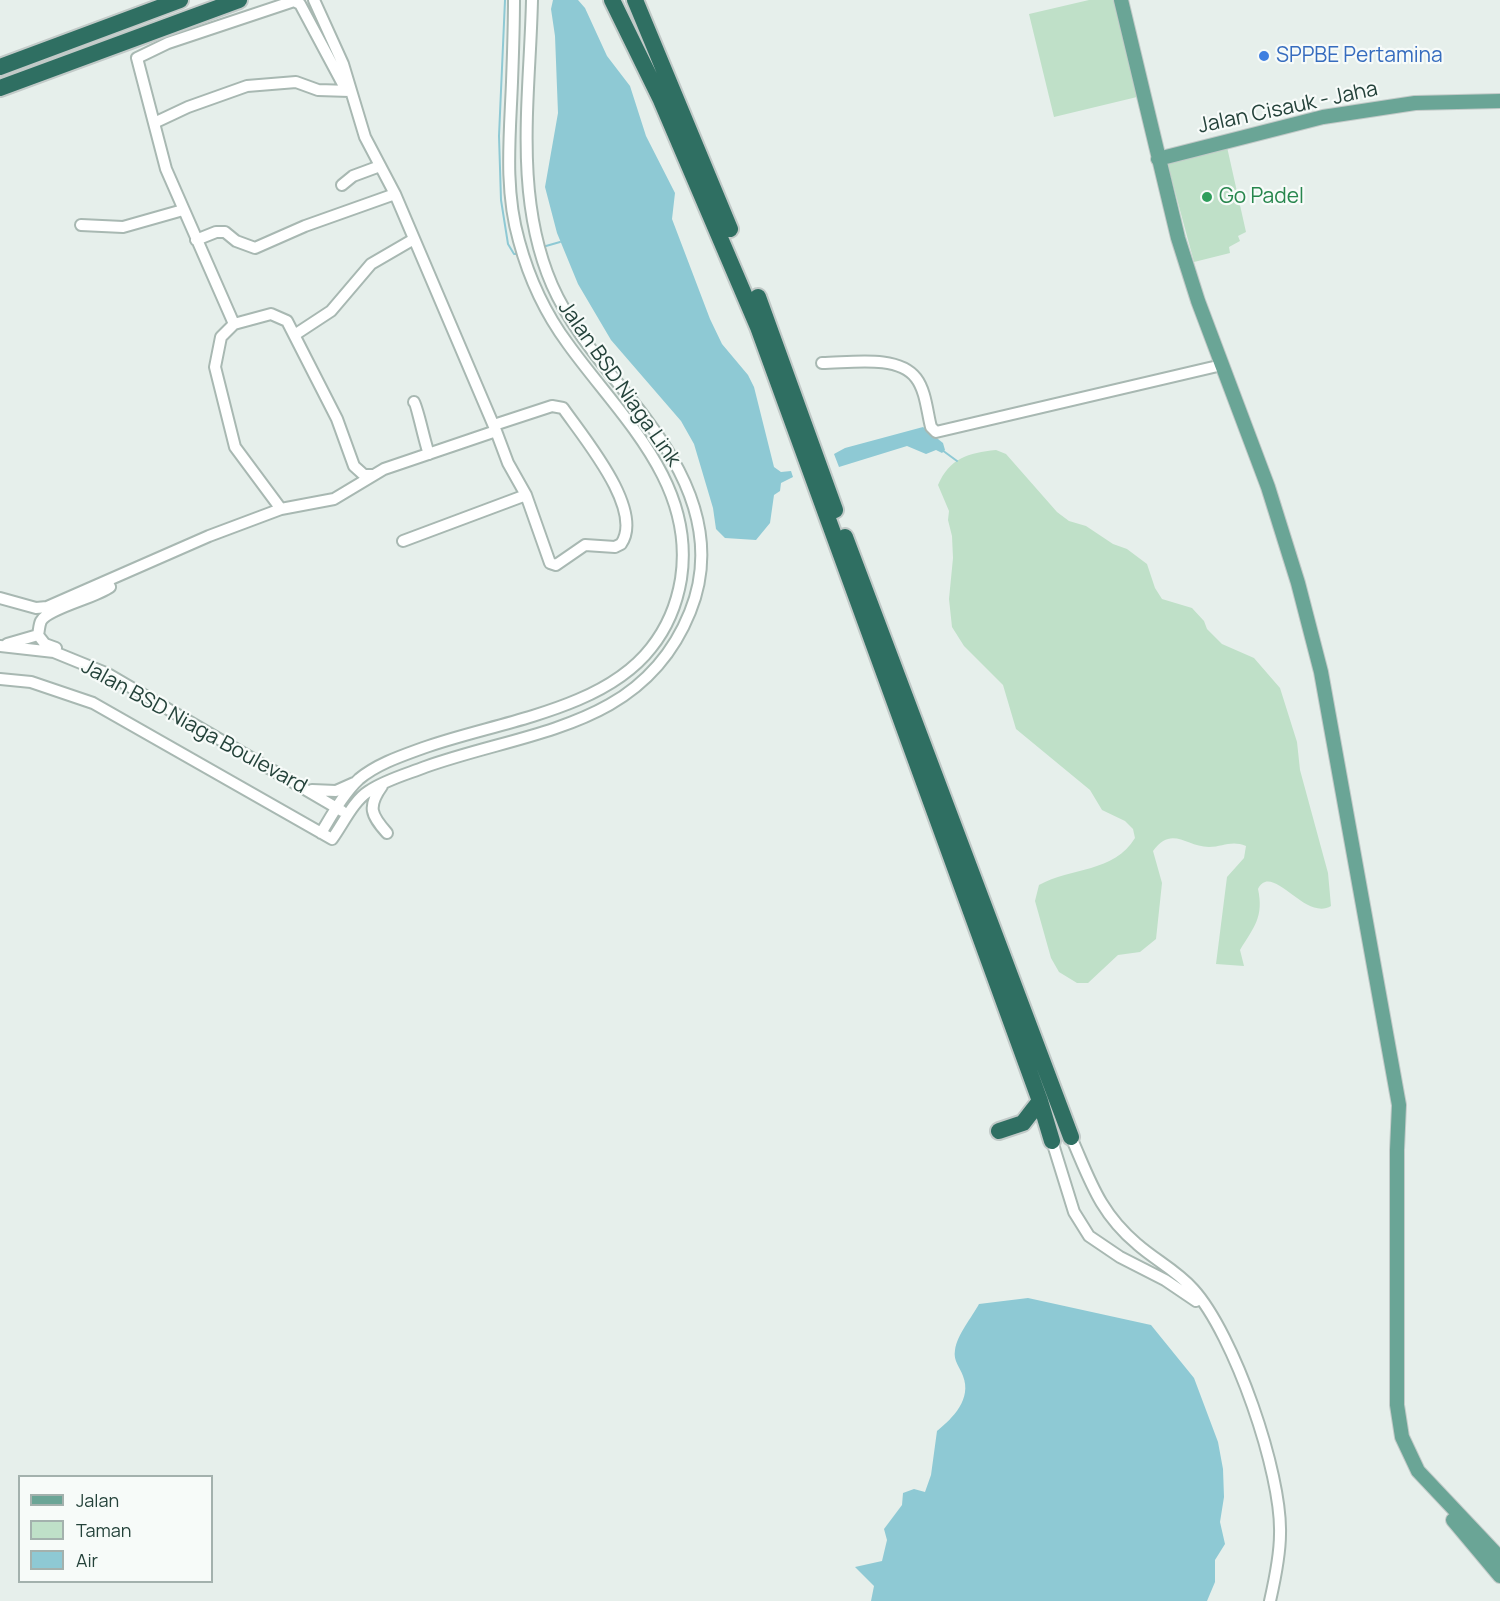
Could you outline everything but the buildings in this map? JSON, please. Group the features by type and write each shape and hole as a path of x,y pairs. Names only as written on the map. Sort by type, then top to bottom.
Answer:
{"highway":[{"path":"0,67 180,0"},
{"path":"0,88 239,0"},
{"path":"612,0 661,100 758,327 1040,1101 1052,1141"},
{"path":"634,0 769,322 835,509 1071,1137"},
{"path":"999,1131 1023,1123 1040,1101"}],"main road":[{"path":"1121,0 1178,238 1268,487 1298,583 1321,672 1399,1105 1397,1405 1402,1437 1409,1456 1444,1510 1500,1576"},
{"name":"Jalan Cisauk - Jaha","path":"1158,159 1323,117 1415,103 1500,101"},
{"path":"1425,1479 1500,1558"}],"street":[{"name":"Jalan BSD Niaga Link","path":"321,832 358,780 376,768 406,754 573,703 624,676 650,650 665,627 678,595 684,561 678,508 641,438 566,343 536,293 518,238 508,169 514,0"},
{"name":"Jalan BSD Niaga Link","path":"332,839 368,792 384,783 450,759 579,720 609,708 634,690 662,662 680,636 695,600 701,564 700,532 695,504 656,428 581,333 552,285 534,225 525,167 532,0"},
{"path":"234,324 166,169 136,58 168,43 294,1 300,4 350,91"},
{"path":"0,598 42,608 209,536 281,510 334,499 375,475 495,428 552,406 563,408 617,488 625,509 625,538 615,547 585,545 552,565 526,495 508,463 495,428 395,194 365,137 350,91 316,5"},
{"path":"154,123 188,107 254,85 296,82 318,90 350,91"},
{"path":"342,185 353,176 380,166"},
{"path":"196,240 216,232 225,232 236,241 255,248 305,226 395,194"},
{"path":"81,225 123,227 183,210"},
{"path":"296,334 331,311 371,264 414,239"},
{"path":"281,510 235,447 215,367 220,337 234,324 271,314 287,321 296,334 337,419 354,466 364,475 375,475"},
{"path":"822,363 891,363 905,369 916,378 931,427 936,432 1222,364"},
{"path":"414,402 419,410 419,425 429,454"},
{"path":"658,468 674,460"},
{"path":"403,542 526,495"},
{"path":"74,660 45,644 38,635 40,622 45,616 100,595 110,587 107,581"},
{"path":"0,646 38,635"},
{"name":"Jalan BSD Niaga Boulevard","path":"0,646 54,652 108,674 349,814"},
{"name":"Jalan BSD Niaga Boulevard","path":"0,679 31,682 93,703 332,839"},
{"path":"303,788 324,793 336,791 358,780"},
{"path":"384,783 375,796 372,808 373,818 387,833"},
{"path":"1071,1137 1098,1201 1137,1244 1171,1268 1193,1289 1212,1313 1227,1339 1270,1461 1278,1496 1280,1534 1270,1601"},
{"path":"1052,1141 1074,1212 1089,1236 1120,1257 1190,1295 1227,1339"}],"green space":[{"path":"1089,0 1114,0 1137,97 1054,117 1029,14"},
{"name":"Go Padel","path":"1227,147 1246,232 1238,236 1240,241 1229,247 1230,253 1194,262 1167,162"},
{"path":"996,450 1006,454 1057,512 1069,521 1086,526 1113,544 1127,549 1147,564 1155,588 1162,599 1192,608 1204,621 1207,629 1222,644 1254,658 1280,688 1297,742 1300,770 1328,873 1331,906 1321,909 1311,906 1280,886 1272,882 1264,882 1258,889 1259,915 1240,950 1244,966 1216,964 1227,877 1244,858 1246,846 1231,844 1209,847 1173,838 1160,843 1153,851 1162,883 1156,939 1140,952 1118,955 1088,983 1077,983 1059,972 1051,958 1035,901 1039,885 1051,879 1104,864 1116,858 1135,838 1133,829 1125,821 1102,810 1090,790 1016,729 1003,685 964,646 952,627 949,599 953,558 952,536 948,520 949,511 938,485 948,469 961,458"}],"water":[{"path":"553,0 578,0 585,8 607,56 630,86 646,136 675,193 672,219 710,319 722,344 748,375 754,387 774,467 781,472 791,471 793,477 781,483 780,491 774,495 770,523 756,540 725,538 716,529 713,508 694,444 681,421 611,340 578,284 557,233 545,187 558,113 555,36 551,9"},
{"path":"923,427 943,443 945,450 942,453 936,450 926,454 907,446 839,467 834,454 845,448"},
{"path":"1028,1298 1151,1325 1194,1378 1218,1442 1223,1469 1224,1497 1220,1522 1225,1544 1215,1560 1215,1582 1207,1601 871,1601 874,1586 855,1567 882,1561 887,1540 884,1529 902,1505 903,1493 914,1489 925,1492 931,1475 937,1431 955,1414 965,1392 963,1376 955,1354 956,1344 962,1332 979,1304"}],"waterway":[{"path":"505,0 499,136 501,200 508,244 514,254 518,254"},
{"path":"546,246 560,242"},
{"path":"942,450 957,461"}],"place":[{"name":"SPPBE Pertamina","path":"1264,56"},
{"name":"Go Padel","path":"1207,197"}]}
